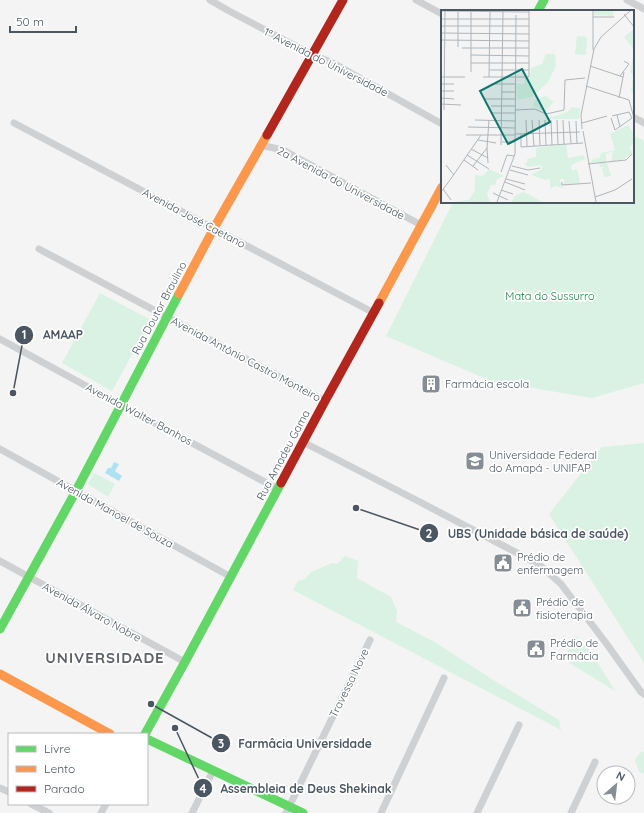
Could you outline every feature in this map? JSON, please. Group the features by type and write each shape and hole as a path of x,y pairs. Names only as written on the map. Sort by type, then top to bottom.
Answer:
{"street":[{"name":"1ª Avenida do Universidade","path":"210,0 313,55 334,63 441,123"},
{"name":"Rua Doutor Braulino","path":"0,629 76,491 214,228 343,0"},
{"path":"416,0 441,13"},
{"path":"539,10 544,0"},
{"path":"627,0 644,9"},
{"path":"634,118 644,123"},
{"name":"Avenida José Caetano","path":"14,123 374,313"},
{"name":"2a Avenida do Universidade","path":"260,145 282,150 421,225"},
{"name":"Rua Amadeu Gama","path":"146,733 441,189"},
{"name":"Avenida Antônio Castro Monteiro","path":"39,248 325,401"},
{"name":"Avenida Walter Banhos","path":"0,339 121,406 278,489"},
{"path":"303,442 448,516 542,567 561,584 644,694"},
{"name":"Avenida Manoel de Souza","path":"0,449 231,577"},
{"name":"Avenida Álvaro Nobre","path":"0,561 185,662"},
{"name":"Travessa Nove","path":"288,810 370,640"},
{"path":"0,674 108,733"},
{"path":"381,813 444,678"},
{"path":"477,813 519,725"},
{"path":"148,739 213,770 288,810 302,813"},
{"path":"571,813 595,762"},
{"path":"192,813 213,770"},
{"path":"34,805 49,813"}],"green space":[{"name":"Mata do Sussurro","path":"634,136 644,141 644,383 592,398 491,381 386,336 452,203 634,203"},
{"path":"100,293 151,320 112,391 62,363"},
{"path":"644,443 644,663 549,514 602,447"},
{"path":"94,473 115,484 108,497 88,484"},
{"path":"345,556 358,561 357,578 391,597 397,611 396,622 433,641 559,720 561,730 293,590 298,581 305,579 311,572 332,563 337,564"},
{"path":"576,636 592,653 615,691 563,659"},
{"path":"644,751 644,774 639,772 635,760 640,753"}],"water":[{"path":"114,462 119,464 115,471 122,476 119,481 105,473 108,468 111,468"}],"traffic: fast":[{"path":"539,10 544,0"},
{"path":"0,629 76,491 179,294"},
{"path":"146,733 281,483"},
{"path":"148,739 303,813"}],"traffic: slow":[{"path":"179,294 214,228 267,135"},
{"path":"379,303 441,189"},
{"path":"0,674 108,733"}],"traffic: jam":[{"path":"267,135 343,0"},
{"path":"281,483 379,303"}],"place":[{"name":"Farmácia escola","path":"431,384"},
{"name":"AMAAP","path":"13,393"},
{"name":"Universidade Federal do Amapá - UNIFAP","path":"475,461"},
{"name":"UBS (Unidade básica de saúde)","path":"356,508"},
{"name":"Prédio de enfermagem","path":"503,563"},
{"name":"Prédio de fisioterapia","path":"522,608"},
{"name":"Prédio de Farmácia","path":"536,649"},
{"name":"Farmâcia Universidade","path":"151,704"},
{"name":"Assembleia de Deus Shekinak","path":"175,728"}],"district":[{"name":"UNIVERSIDADE","path":"105,658"}]}
